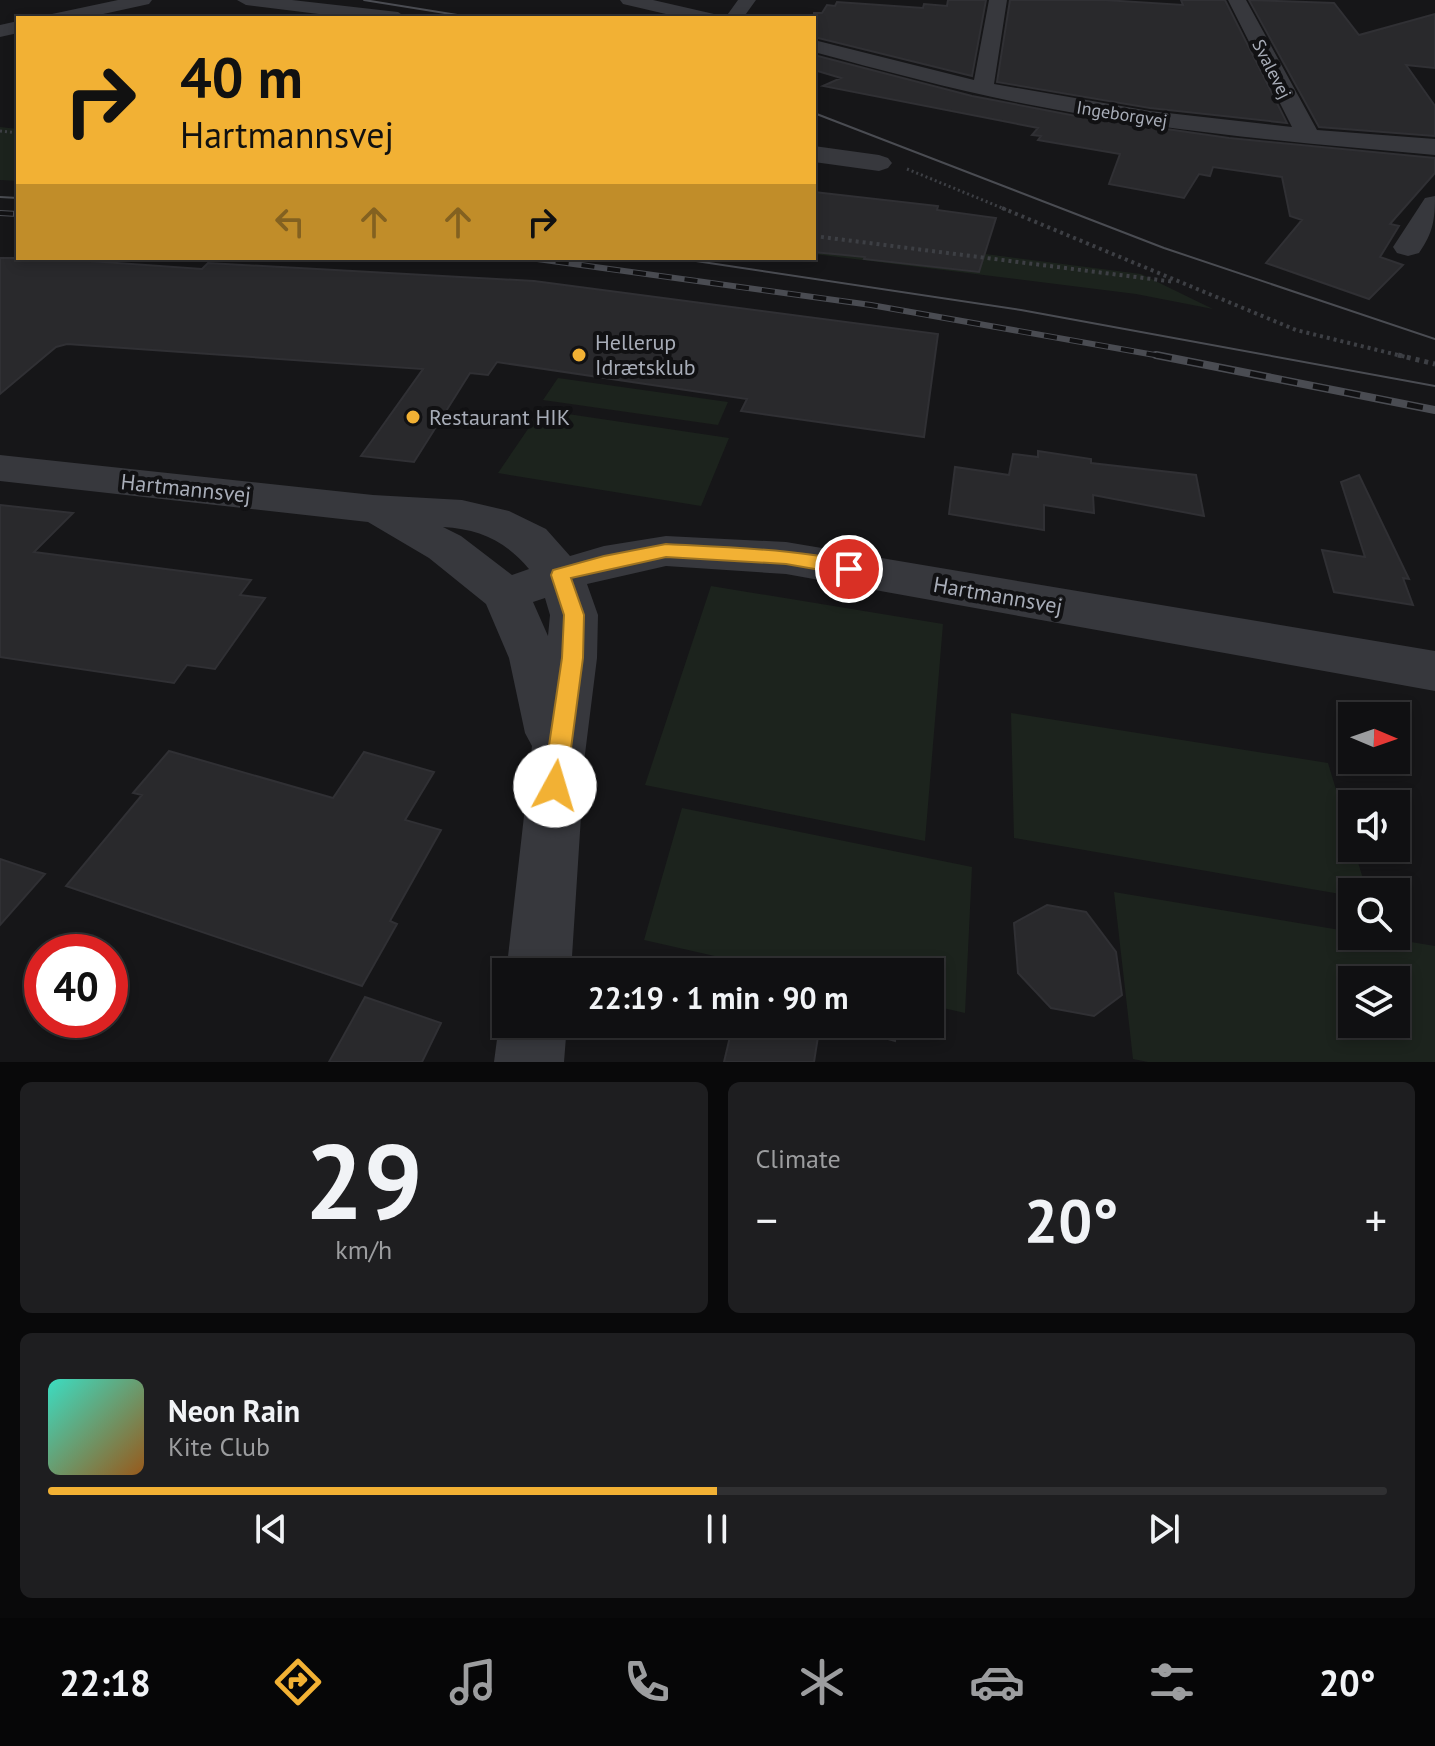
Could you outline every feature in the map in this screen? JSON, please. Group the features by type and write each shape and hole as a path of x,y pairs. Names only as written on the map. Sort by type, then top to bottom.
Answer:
{"street":[{"path":"68,16 143,0"},
{"path":"246,0 381,16"},
{"path":"629,0 698,16"},
{"path":"980,88 985,82 998,0"},
{"name":"Svalevej","path":"1237,0 1309,137"},
{"name":"Ingeborgvej","path":"816,47 980,88 1151,118 1309,137 1435,147"},
{"path":"816,154 879,163"},
{"path":"1408,247 1435,204"},
{"name":"Hartmannsvej","path":"0,468 373,509 462,514 494,521 530,540 560,575 574,615 572,658 558,754"},
{"name":"Hartmannsvej","path":"373,509 445,547 505,594 534,658 558,754"},
{"name":"Hartmannsvej","path":"505,594 604,562 666,551 786,558 1435,671"},
{"path":"539,958 558,754"},
{"path":"529,1062 532,1038"}],"path":[{"path":"879,163 916,171 1296,330 1435,364"},
{"path":"816,236 1184,283"}],"shaded area":[{"path":"0,127 16,129 16,181 0,180"},
{"path":"816,232 1141,274 1213,309 1136,294 816,254"},
{"path":"558,378 728,402 718,425 543,400"},
{"path":"541,410 729,438 701,506 498,473"},
{"path":"711,586 943,624 925,841 645,785"},
{"path":"1011,713 1328,763 1338,796 1338,862 1358,862 1363,878 1338,878 1338,894 1014,838"},
{"path":"682,808 972,867 965,1013 944,1008 944,958 723,958 644,940"},
{"path":"1114,892 1338,930 1338,950 1410,950 1410,942 1435,946 1435,1062 1148,1062 1133,1059"}],"building":[{"path":"948,0 986,0 972,76 816,37 814,13 822,13 827,5 835,6 837,2 923,8 924,4 947,6"},
{"path":"1010,0 1104,0 1183,5 1181,0 1225,0 1287,123 1150,108 997,82"},
{"path":"1249,0 1334,3 1359,35 1435,14 1435,68 1406,65 1435,106 1435,136 1319,127"},
{"path":"816,56 972,96 1076,116 1229,138 1435,158 1435,173 1390,224 1399,226 1380,257 1403,265 1369,299 1266,263 1302,220 1290,216 1282,177 1213,167 1210,176 1199,174 1184,198 1109,184 1120,154 1038,140 1041,136 1032,135 1038,128 823,86 841,78 816,71"},
{"path":"816,192 938,206 937,210 996,218 979,272 816,252"},
{"name":"Hellerup Idrætsklub","path":"0,258 90,260 202,269 208,263 534,281 938,334 924,437 741,411 747,399 497,362 488,375 470,373 414,462 361,456 423,369 67,344 56,347 0,394"},
{"path":"1038,451 1091,459 1091,463 1196,475 1204,516 1093,495 1094,513 1044,505 1044,530 949,514 955,467 1009,475 1013,454 1038,457"},
{"path":"1359,475 1409,579 1403,578 1413,605 1334,592 1322,550 1365,557 1341,482"},
{"path":"0,505 73,513 34,552 251,580 240,595 265,598 215,669 187,665 174,683 0,657"},
{"path":"169,751 333,798 364,752 434,772 405,820 441,830 390,921 397,924 362,986 66,886 142,795 133,793"},
{"path":"0,859 45,874 0,925"},
{"path":"1047,905 1086,912 1116,952 1122,995 1094,1016 1051,1008 1018,973 1014,923"},
{"path":"365,997 441,1023 422,1062 329,1062"},
{"path":"730,1038 818,1038 814,1062 724,1062"}],"tram line":[{"path":"364,0 464,16"},
{"path":"816,114 1164,248 1435,339"},
{"path":"0,197 16,198"},
{"path":"689,260 1021,310 1435,386"}],"railway":[{"path":"0,213 16,214"},
{"path":"545,260 871,305 1166,357"},
{"path":"1156,355 1435,410"}],"place":[{"name":"Hellerup Idrætsklub","path":"579,355"},
{"name":"Restaurant HIK","path":"413,417"}],"route":[{"path":"555,786 572,658 574,615 560,575 604,562 666,551 786,558 849,569"}]}
